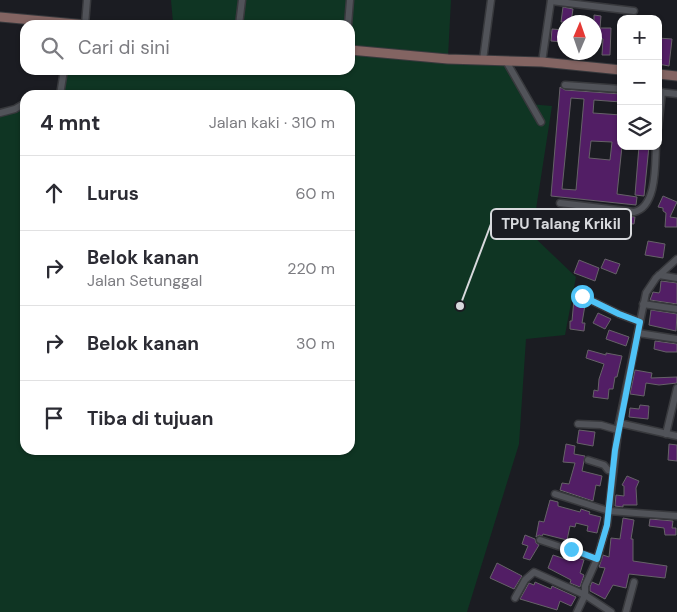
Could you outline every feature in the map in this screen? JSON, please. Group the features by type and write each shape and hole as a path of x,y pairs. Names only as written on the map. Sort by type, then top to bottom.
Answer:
{"street":[{"path":"86,20 87,0"},
{"path":"240,20 242,0"},
{"path":"348,20 350,0"},
{"path":"483,60 491,0"},
{"path":"542,62 551,0 634,12"},
{"path":"0,17 27,20"},
{"path":"355,50 448,59 542,62 617,70"},
{"path":"506,61 541,122"},
{"path":"662,74 677,76"},
{"path":"61,90 63,75"},
{"path":"565,85 617,89"},
{"path":"662,92 677,94"},
{"path":"0,113 20,106"},
{"path":"560,203 634,212 640,210 647,203 652,193 656,150"},
{"path":"577,612 585,595 585,586 597,559 605,534 619,427 643,304 647,290 659,275 677,259"},
{"path":"659,275 677,278"},
{"path":"582,296 616,313 640,322"},
{"path":"643,304 677,309"},
{"path":"638,333 677,339"},
{"path":"666,434 677,388"},
{"path":"578,424 619,427 677,436"},
{"path":"588,460 604,465 608,470 612,471"},
{"path":"556,494 609,511 677,516"},
{"path":"540,540 597,559"},
{"path":"515,598 525,580 534,572 585,595 611,612"},
{"path":"626,612 634,582"}],"green space":[{"path":"171,0 451,0 448,57 505,65 529,104 552,106 532,235 576,277 565,335 526,339 519,444 467,612 0,612 0,117 20,108 20,455 355,455 355,90 57,90 62,75 355,75 355,20 173,20"}],"building":[{"path":"563,7 573,9 572,15 562,15"},
{"path":"602,28 611,28 610,55 602,55"},
{"path":"552,29 557,29 557,41 551,41"},
{"path":"662,38 672,39 669,66 662,65"},
{"path":"560,87 565,90 617,94 617,102 594,100 593,113 617,115 617,150 622,150 617,194 637,197 636,205 551,196","holes":["571,98 584,99 576,190 562,189","591,141 612,142 610,160 589,158"]},
{"path":"639,150 649,150 644,196 635,195"},
{"path":"663,196 677,202 670,217 677,218 677,227 665,227 666,213 663,211 663,208 658,207"},
{"path":"616,215 635,217 634,224 616,223"},
{"path":"648,241 665,244 663,258 645,255"},
{"path":"605,259 620,264 616,274 601,268"},
{"path":"579,260 599,268 595,281 574,273"},
{"path":"661,281 677,283 677,304 650,300 653,292 659,293"},
{"path":"574,299 585,305 582,323 585,323 584,331 570,329"},
{"path":"651,310 677,314 676,331 649,325"},
{"path":"598,313 611,319 605,329 593,323"},
{"path":"609,330 629,337 626,346 606,339"},
{"path":"655,341 677,344 677,352 654,349"},
{"path":"588,350 606,355 606,353 622,356 613,389 609,389 608,399 593,397 594,390 598,391 599,379 604,364 586,358"},
{"path":"635,370 652,373 651,378 677,377 677,383 659,385 646,383 644,396 630,394"},
{"path":"640,405 649,406 648,419 629,417 630,408 639,409"},
{"path":"579,430 595,432 593,446 577,443"},
{"path":"566,444 575,446 574,454 585,456 582,471 602,476 600,486 596,485 593,501 560,490 562,483 569,484 575,463 563,462"},
{"path":"669,444 677,445 677,461 668,460"},
{"path":"627,476 639,481 636,488 637,505 615,506 616,495 624,496 624,486 622,485"},
{"path":"550,500 558,502 558,506 580,512 581,509 590,512 589,514 601,517 597,533 587,531 588,526 576,523 575,527 570,526 567,540 543,534 536,537 539,521 544,522"},
{"path":"623,518 634,520 631,539 633,539 633,561 667,566 665,578 629,574 626,588 613,585 605,599 590,591 590,587 592,582 599,585 605,568 599,567 603,555 609,557 611,538 620,539"},
{"path":"650,519 673,521 672,528 676,528 676,535 665,535 664,528 649,526"},
{"path":"525,535 535,539 539,545 530,560 523,558 528,546 522,544"},
{"path":"553,555 568,560 570,556 584,560 580,573 584,575 580,587 570,583 571,580 548,568"},
{"path":"497,563 522,576 514,589 490,578"},
{"path":"535,582 551,589 552,586 576,597 571,606 560,601 557,610 520,599 529,583 534,585"}],"place":[{"name":"TPU Talang Krikil","path":"460,306"}],"route":[{"path":"571,549 597,559 605,534 619,423 640,322 582,296"}]}
